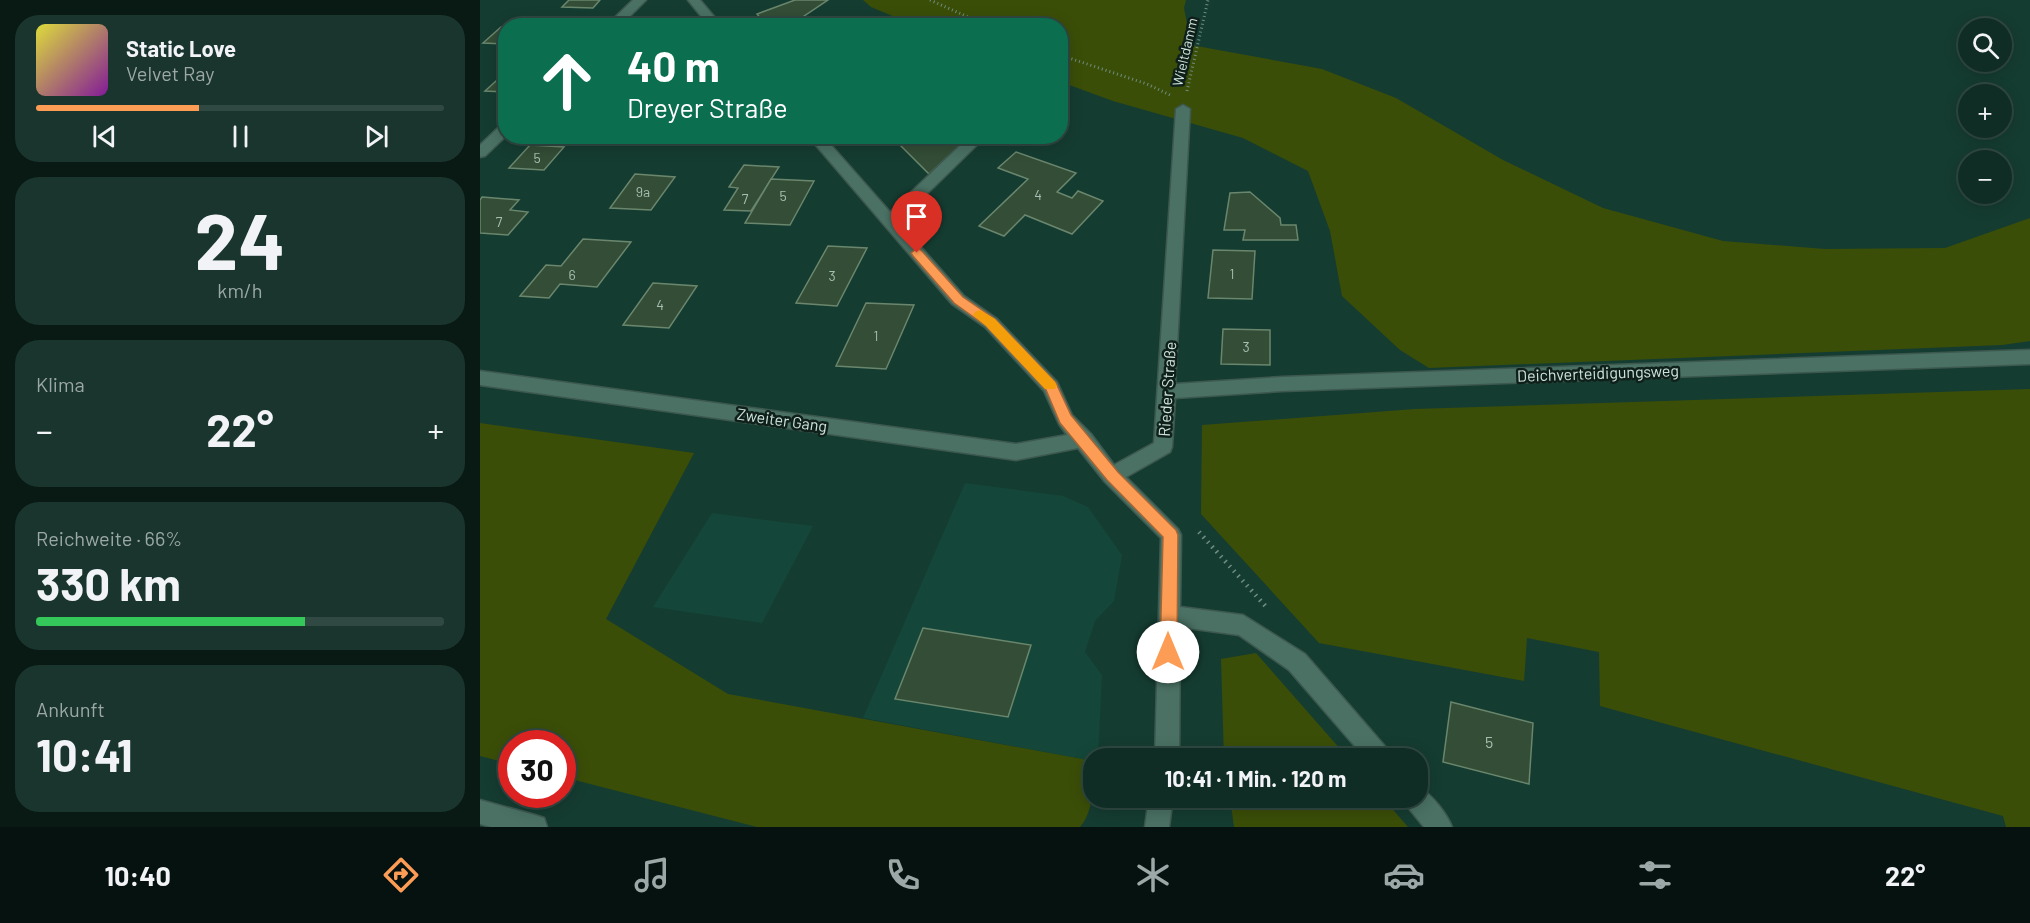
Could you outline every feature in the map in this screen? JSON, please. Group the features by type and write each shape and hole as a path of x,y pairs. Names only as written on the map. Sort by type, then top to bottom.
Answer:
{"street":[{"path":"621,18 640,0"},
{"path":"694,0 709,18"},
{"name":"Rieder Straße","path":"1113,476 1163,447 1183,109"},
{"path":"480,153 498,136"},
{"path":"822,144 958,300 991,323 1051,387 1065,419 1113,476 1171,535 1167,748"},
{"path":"890,221 971,144"},
{"name":"Deichverteidigungsweg","path":"1167,392 1282,384 2030,357"},
{"name":"Zweiter Gang","path":"480,378 1016,452 1084,439"},
{"path":"1169,616 1243,625 1297,662 1371,748"},
{"path":"1157,827 1160,808"},
{"path":"1424,808 1440,827"},
{"path":"480,812 535,827"}],"path":[{"path":"930,0 970,18"},
{"name":"Wieltdamm","path":"1183,109 1208,0"},
{"path":"1068,58 1092,68 1147,84 1168,94 1183,109"}],"shaded area":[{"path":"965,483 1063,496 1088,507 1122,555 1114,601 1095,621 1085,652 1102,675 1099,748 1083,748 1083,759 863,718"},
{"path":"712,513 813,526 762,623 653,607"}],"green space":[{"path":"863,0 1186,0 1184,8 1191,45 1322,69 1396,98 1503,160 1603,208 1723,241 1825,249 1945,248 2030,218 2030,341 2002,345 1429,368 1400,350 1342,296 1330,231 1308,171 1243,138 1113,101 1068,85 1068,18 897,18 871,7"},
{"path":"2030,389 2030,827 2006,827 2003,816 1600,706 1599,652 1527,638 1524,681 1319,643 1201,514 1202,425 1415,409"},
{"path":"480,423 694,453 606,619 728,694 1083,759 1083,808 1090,808 1080,827 757,827 576,780 576,730 498,730 498,761 480,756"},
{"path":"1256,653 1339,748 1224,748 1221,659"},
{"path":"1231,808 1392,808 1408,827 1234,827"}],"building":[{"path":"569,0 600,0 593,8 562,7"},
{"path":"795,0 828,0 801,18 760,18 757,14"},
{"path":"498,30 498,44 483,43"},
{"path":"498,79 498,92 485,91"},
{"path":"899,144 961,144 929,174"},
{"path":"530,145 564,147 544,170 509,168"},
{"path":"1016,152 1076,173 1057,192 1072,198 1078,191 1103,201 1072,234 1025,215 1004,236 979,226 1028,179 998,168"},
{"path":"744,165 779,167 751,211 724,210 738,188 729,187"},
{"path":"635,174 675,177 651,210 610,208"},
{"path":"771,179 814,181 790,225 745,223"},
{"path":"1250,192 1280,218 1281,225 1296,225 1298,240 1243,240 1245,230 1224,230 1230,193"},
{"path":"482,197 519,200 510,210 528,212 508,235 480,233 480,200"},
{"path":"583,239 631,242 597,287 560,284 549,298 520,296 546,265 561,266"},
{"path":"828,246 867,248 837,306 796,303"},
{"path":"1213,250 1255,251 1252,299 1208,298"},
{"path":"653,283 697,286 669,328 623,325"},
{"path":"866,303 914,305 886,369 836,366"},
{"path":"1223,329 1270,330 1270,365 1221,364"},
{"path":"923,628 1031,645 1008,717 895,699"},
{"path":"1451,702 1533,723 1529,784 1443,762"}],"slow traffic":[{"path":"980,315 991,323 1050,386"}],"route":[{"path":"917,253 958,300 991,323 1051,387 1065,419 1113,476 1171,535 1168,652"}]}
